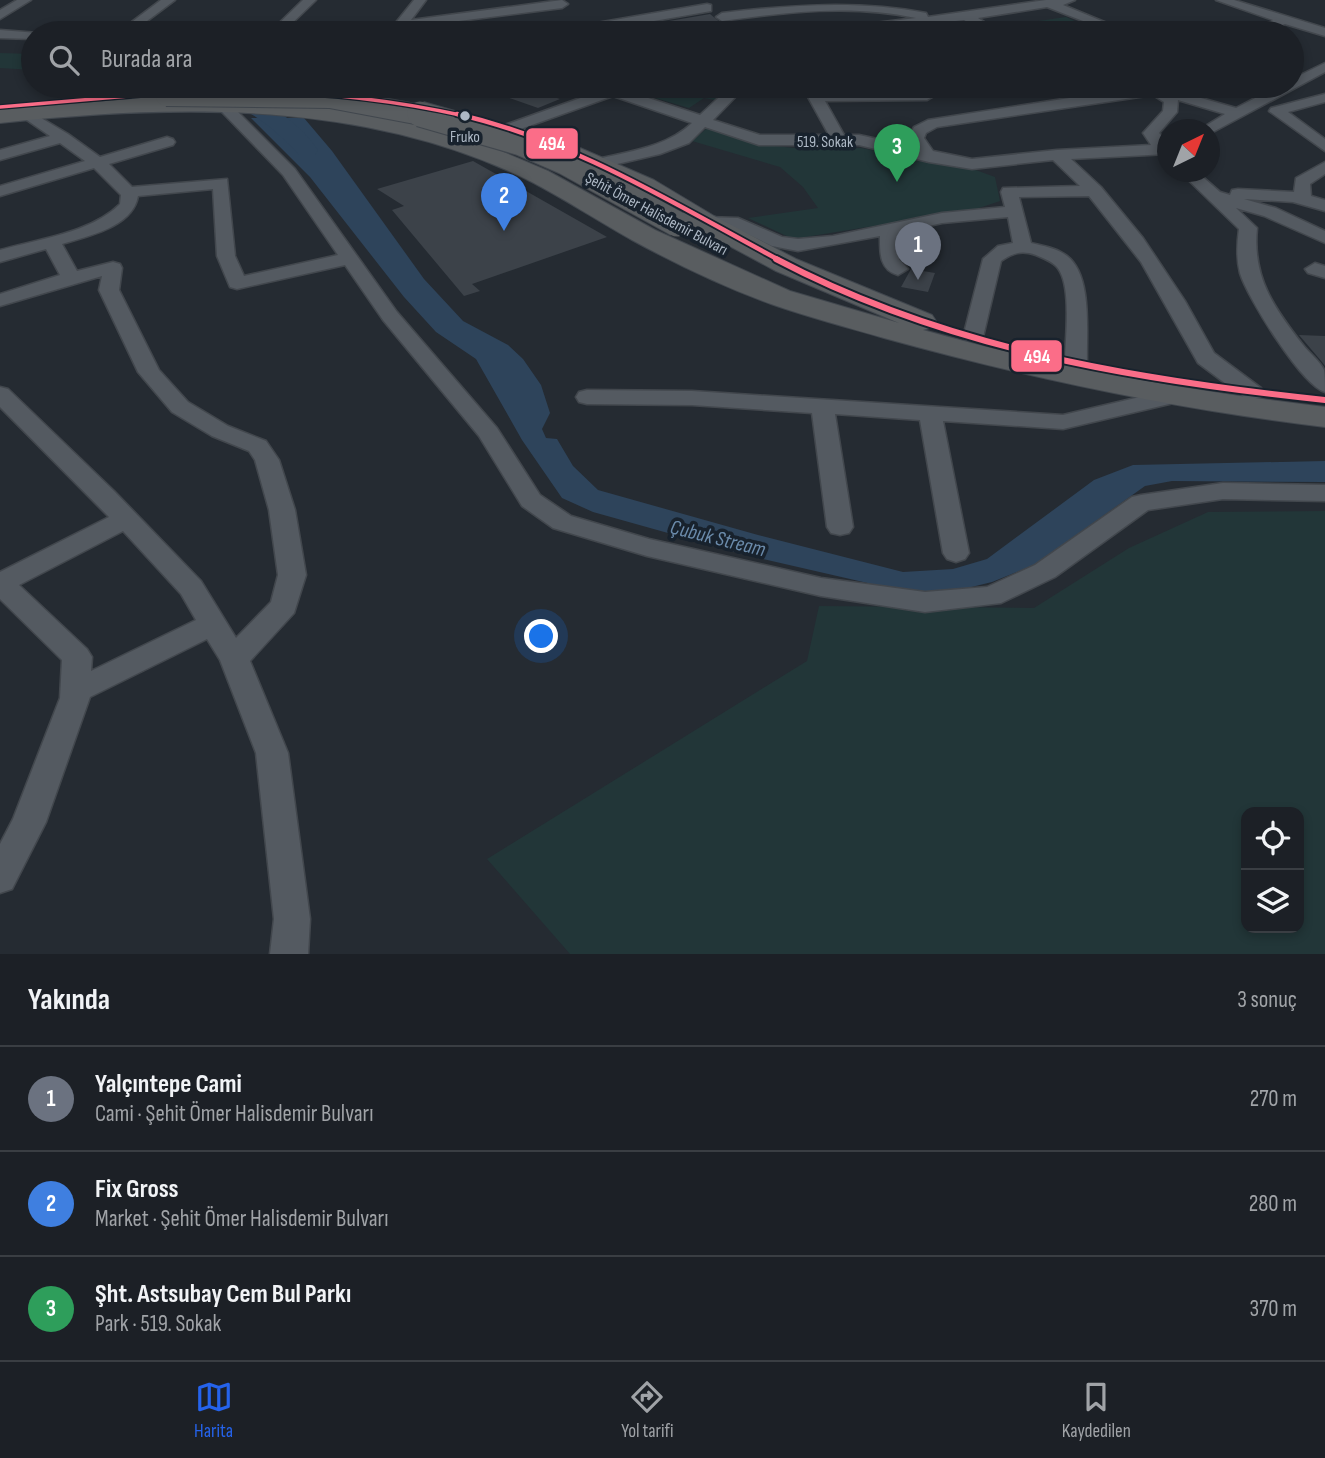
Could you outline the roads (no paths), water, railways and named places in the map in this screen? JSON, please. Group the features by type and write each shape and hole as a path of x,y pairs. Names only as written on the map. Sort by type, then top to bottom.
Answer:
{"highway":[{"name":"Şehit Ömer Halisdemir Bulvarı","path":"0,107 91,98"},
{"name":"Şehit Ömer Halisdemir Bulvarı","path":"166,98 330,98 419,114 521,144 565,162 752,264 820,291 1022,352 1170,382 1325,400"},
{"name":"Şehit Ömer Halisdemir Bulvarı","path":"0,117 166,98 226,98 295,111 363,118 471,146 517,166 645,236 780,297 1012,365 1238,407 1325,416"},
{"path":"226,98 354,110 454,133 499,148 679,225"},
{"name":"Şehit Ömer Halisdemir Bulvarı","path":"377,98 468,117 510,129 600,163 645,186 679,225 759,281 878,327"},
{"path":"428,134 443,135 463,130 474,121 468,117"},
{"path":"471,146 507,146 518,139 510,129"},
{"path":"517,166 513,160 514,155 525,149 547,146 563,148"}],"street":[{"path":"0,15 25,0"},
{"path":"140,21 169,0"},
{"path":"288,21 310,0"},
{"path":"403,21 420,0"},
{"path":"692,0 732,21"},
{"path":"924,21 966,16 1018,3 1069,0"},
{"path":"1222,0 1287,21"},
{"path":"1047,3 1094,21"},
{"path":"722,16 783,9 882,6 932,20"},
{"path":"438,21 463,16 577,16 707,8"},
{"path":"463,16 468,21"},
{"path":"966,16 975,21"},
{"path":"1304,26 1325,32"},
{"path":"0,34 21,35"},
{"path":"1304,76 1325,67"},
{"path":"226,98 289,172 390,316 481,409 531,500 562,522 647,547 821,587 925,602 991,596 1045,571 1141,503 1223,491 1325,493"},
{"path":"510,129 595,98"},
{"name":"519. Sokak","path":"642,98 701,122 759,139 859,140 972,164 1057,155 1157,150"},
{"path":"600,163 654,151 683,140 726,98"},
{"path":"817,98 839,140"},
{"path":"908,98 939,100"},
{"path":"933,98 978,115"},
{"path":"929,157 916,138 919,130 933,123 1088,98"},
{"path":"1163,119 1172,106 1168,98"},
{"path":"1187,98 1235,112"},
{"path":"1220,121 1262,98"},
{"path":"1325,98 1276,111 1325,146"},
{"path":"26,113 98,162 129,192 221,183 226,256 237,283 349,258"},
{"path":"1157,124 1152,136 1157,140"},
{"path":"0,155 63,137"},
{"path":"0,191 167,142"},
{"path":"1057,155 1095,191 1142,251 1207,360 1240,381 1252,393"},
{"path":"1076,171 1157,162"},
{"path":"1302,198 1302,182 1325,167"},
{"path":"1199,182 1248,228 1245,240 1251,278 1287,341 1325,385"},
{"path":"1021,246 1023,239 1009,192 1095,191"},
{"path":"0,256 111,220 128,205 129,192"},
{"path":"1213,195 1279,195 1302,198 1325,206"},
{"path":"1213,195 1270,212 1325,238"},
{"path":"679,225 738,223 778,242 798,245 833,242 942,218 1015,211"},
{"path":"890,229 890,260 898,270"},
{"path":"51,241 71,278"},
{"path":"973,337 992,259 1005,250 1021,246 1046,252 1065,264 1074,282 1076,363"},
{"path":"0,300 113,268 109,290 149,372 180,407 220,431 258,446 267,460 282,510 292,575 284,606 234,659"},
{"path":"0,394 191,588 234,659 272,753 292,919 289,954"},
{"path":"587,397 692,398 1063,422 1174,396"},
{"path":"822,406 840,527"},
{"path":"930,412 956,553"},
{"path":"0,877 29,822 76,691 77,657 0,583 126,519"},
{"path":"76,691 213,624"}],"water":[{"name":"Çubuk Stream","path":"251,118 304,118 332,151 424,279 463,321 508,345 523,359 541,385 550,413 542,429 546,438 557,439 573,466 598,490 903,572 953,569 987,559 1094,480 1133,465 1325,461 1325,482 1172,481 1145,486 1034,565 992,582 955,591 911,593 750,556 593,512 562,498 522,440 476,359 436,332 404,297 310,177"}],"waterway":[{"path":"233,98 267,113 307,150"}],"place":[{"name":"Fruko","path":"465,116"},
{"name":"Şht. Astsubay Cem Bul Parkı","path":"897,182"},
{"name":"Fix Gross","path":"504,231"},
{"name":"Yalçıntepe Cami","path":"918,280"}]}
